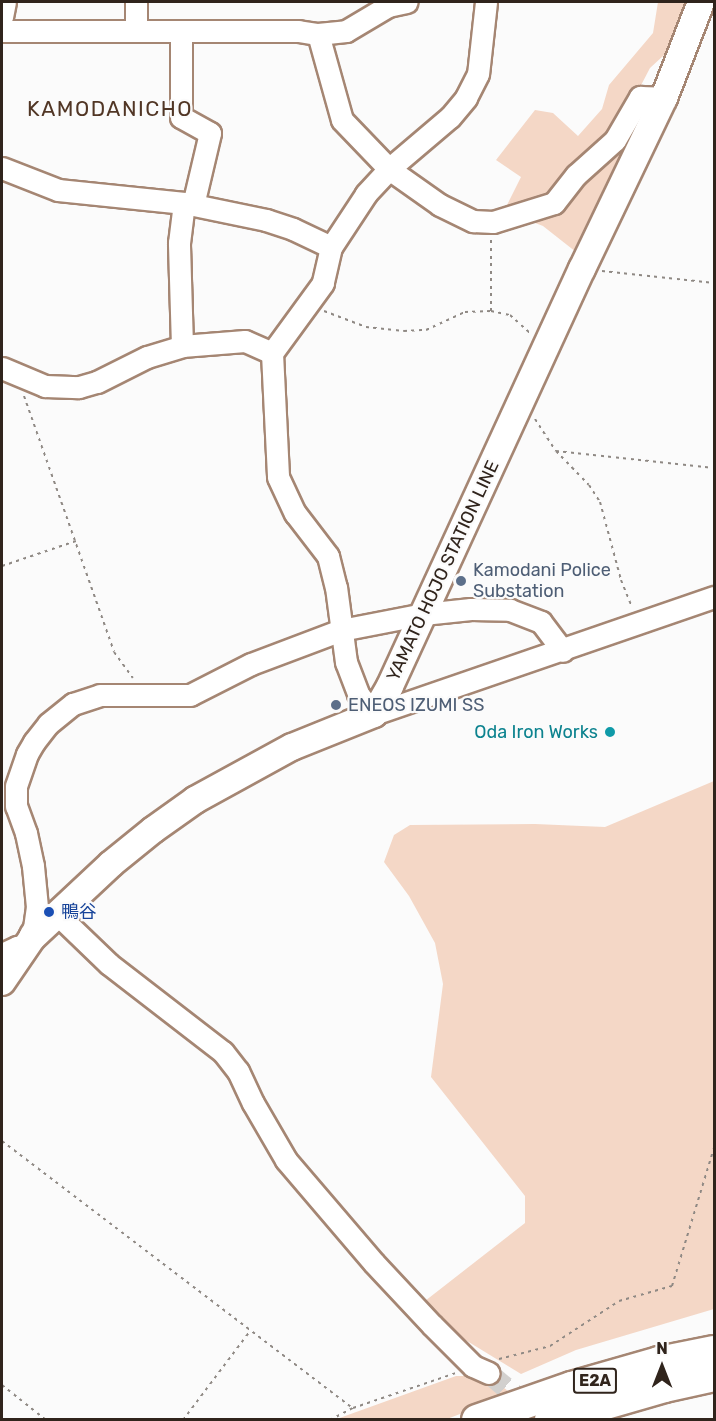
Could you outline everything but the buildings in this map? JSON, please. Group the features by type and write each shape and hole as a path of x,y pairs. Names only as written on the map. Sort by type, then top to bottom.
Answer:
{"highway":[{"name":"E2A","path":"477,1419 572,1387 659,1362 714,1351"},
{"name":"E2A","path":"550,1419 644,1392 714,1376"}],"main road":[{"name":"YAMATO HOJO STATION LINE","path":"374,714 664,98 701,2"},
{"path":"2,982 18,948 111,864 195,800 292,747 374,714"}],"street":[{"path":"2,17 4,2"},
{"path":"136,2 136,31"},
{"path":"2,31 298,31 318,34 346,31 388,6 407,2"},
{"path":"486,2 478,74 466,98 450,117 388,169 366,194 331,247 323,283 272,353 278,477 295,513 328,556 336,587 346,662 358,694 374,714 563,651 714,597"},
{"path":"181,31 181,117 210,133 179,243 182,346"},
{"path":"318,34 342,120 388,169 456,214 474,221 486,222 554,203 576,176 610,147 640,97 664,98"},
{"path":"2,168 58,190 189,204 293,229 331,247"},
{"path":"5,370 45,386 79,387 96,382 147,357 182,346 245,341 272,353"},
{"path":"18,948 30,934 37,907 33,866 26,833 16,806 16,786 27,754 48,724 74,704 100,695 185,696 198,693 250,664 340,630 423,614 471,609 510,610 541,621 563,651"},
{"path":"57,914 109,964 223,1052 238,1071 253,1103 286,1160 374,1263 481,1370"}],"path":[{"path":"486,222 492,243 491,311"},
{"path":"582,268 714,283"},
{"path":"309,304 366,327 404,331 426,330 465,312 491,311 510,315 535,337 550,340"},
{"path":"5,370 21,386 114,652 146,696"},
{"path":"520,402 527,408 556,451 589,485 600,502 621,580 638,624"},
{"path":"556,451 714,468"},
{"path":"2,566 76,541"},
{"path":"2,1141 353,1408"},
{"path":"330,1419 353,1408 481,1370 550,1346 619,1301 672,1286 714,1148"},
{"path":"183,1419 250,1330"},
{"path":"2,1385 46,1419"}],"shaded area":[{"path":"658,2 695,2 675,45 650,68 638,91 630,136 636,140 584,250 576,252 543,226 504,211 521,177 496,160 535,110 553,113 578,136 602,109 609,85 653,33"},
{"path":"714,781 714,1309 576,1350 521,1374 449,1330 425,1301 525,1223 525,1196 431,1077 443,984 435,943 409,896 384,862 394,835 410,825 535,824 605,827"},
{"path":"456,1376 475,1376 494,1386 499,1384 512,1394 447,1419 334,1420"}],"tunnel":[{"path":"489,1373 533,1410"}],"place":[{"name":"Kamodani Police Substation","path":"461,581"},
{"name":"ENEOS IZUMI SS","path":"336,705"},
{"name":"Oda Iron Works","path":"610,732"},
{"name":"鴨谷","path":"49,912"}],"district":[{"name":"KAMODANICHO","path":"110,109"}]}
